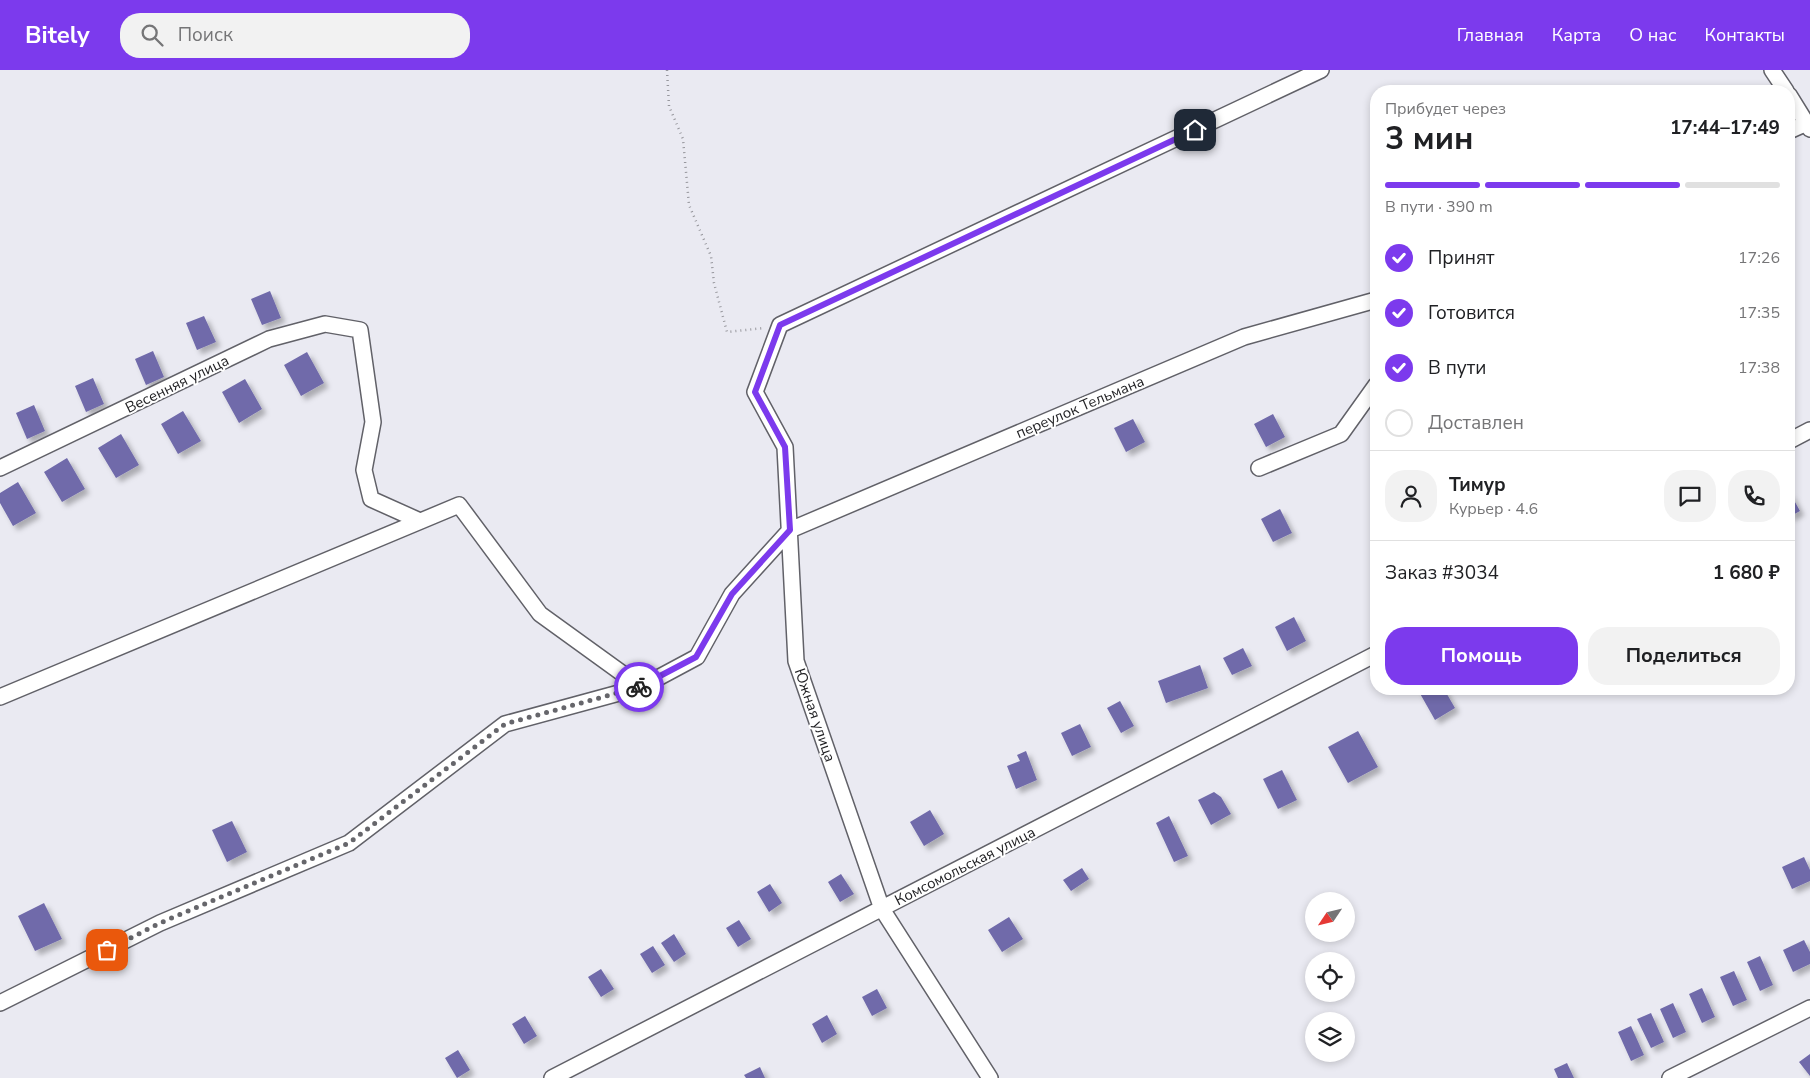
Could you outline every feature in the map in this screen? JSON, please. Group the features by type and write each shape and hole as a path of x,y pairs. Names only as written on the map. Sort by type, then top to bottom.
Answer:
{"street":[{"path":"780,325 1321,70"},
{"path":"1772,70 1782,85"},
{"path":"1795,105 1808,126 1795,129"},
{"name":"переулок Тельмана","path":"790,530 1244,337 1370,306"},
{"name":"Весенняя улица","path":"0,468 270,339 325,324 360,330 373,422 364,470 370,499 420,521"},
{"name":"Южная улица","path":"780,325 755,392 785,447 796,661 882,909 990,1078"},
{"path":"1259,468 1341,434 1370,393"},
{"path":"1795,438 1810,430"},
{"path":"0,697 460,505 540,614 641,687"},
{"path":"0,1003 160,923 349,843 505,724 641,687 696,657 732,594 790,530"},
{"name":"Комсомольская улица","path":"552,1078 1370,657"},
{"path":"1670,1078 1810,1008"}],"path":[{"path":"667,70 669,106 683,139 689,205 711,256 714,284 727,332 780,325"}],"building":[{"path":"270,291 281,318 262,325 251,299"},
{"path":"204,316 216,342 197,350 186,323"},
{"path":"153,351 164,377 146,385 135,359"},
{"path":"307,352 324,383 301,396 284,365"},
{"path":"93,378 104,404 86,412 75,386"},
{"path":"245,379 262,409 239,423 222,392"},
{"path":"34,405 45,431 27,439 16,413"},
{"path":"183,411 201,441 178,454 161,424"},
{"path":"1273,414 1285,437 1266,447 1254,424"},
{"path":"1133,419 1145,442 1126,452 1114,428"},
{"path":"121,434 139,465 116,478 98,448"},
{"path":"67,458 85,489 62,502 44,472"},
{"path":"18,482 36,513 13,526 0,503 0,493"},
{"path":"1795,502 1800,511 1795,514"},
{"path":"1280,509 1292,533 1273,542 1261,519"},
{"path":"1294,617 1306,641 1287,651 1275,627"},
{"path":"1243,648 1252,666 1232,675 1223,658"},
{"path":"1200,665 1208,688 1166,703 1158,681"},
{"path":"1421,695 1447,695 1455,708 1435,720"},
{"path":"1120,701 1134,726 1121,733 1107,708"},
{"path":"1080,724 1091,747 1072,756 1061,733"},
{"path":"1358,731 1378,767 1348,783 1328,747"},
{"path":"1026,751 1037,780 1016,789 1007,766 1020,761 1017,755"},
{"path":"1282,770 1297,800 1278,809 1263,779"},
{"path":"1214,792 1221,797 1231,814 1211,825 1198,800"},
{"path":"930,810 944,834 924,846 910,822"},
{"path":"1169,816 1188,856 1174,862 1156,823"},
{"path":"232,821 247,852 227,862 212,830"},
{"path":"1804,857 1810,870 1810,881 1792,889 1782,867"},
{"path":"1082,868 1089,879 1071,891 1063,880"},
{"path":"841,874 854,894 840,902 828,882"},
{"path":"770,884 782,903 769,912 757,892"},
{"path":"44,903 62,939 35,951 18,916"},
{"path":"1009,917 1023,939 1002,952 988,930"},
{"path":"739,920 751,939 738,947 726,928"},
{"path":"674,934 686,954 674,962 661,943"},
{"path":"1804,940 1810,952 1810,964 1793,972 1783,950"},
{"path":"653,946 665,965 652,973 640,954"},
{"path":"1760,956 1773,985 1760,991 1747,962"},
{"path":"601,969 614,989 601,997 588,977"},
{"path":"1734,971 1747,1000 1733,1006 1720,977"},
{"path":"1702,988 1715,1017 1702,1023 1689,994"},
{"path":"877,989 887,1008 872,1016 862,997"},
{"path":"1673,1003 1686,1032 1673,1038 1660,1009"},
{"path":"1651,1013 1664,1042 1651,1048 1637,1019"},
{"path":"827,1015 837,1034 822,1043 812,1024"},
{"path":"525,1016 537,1036 524,1044 512,1024"},
{"path":"1631,1026 1644,1055 1631,1061 1618,1032"},
{"path":"458,1050 470,1070 457,1078 445,1058"},
{"path":"1810,1054 1810,1076 1799,1062"},
{"path":"1567,1063 1574,1078 1558,1078 1554,1069"},
{"path":"760,1067 765,1078 746,1078 744,1075"}],"way so far":[{"path":"107,950 160,923 349,843 505,724 639,687"}],"route":[{"path":"639,687 696,657 732,594 790,530 785,447 755,392 780,325 1195,130"}]}
